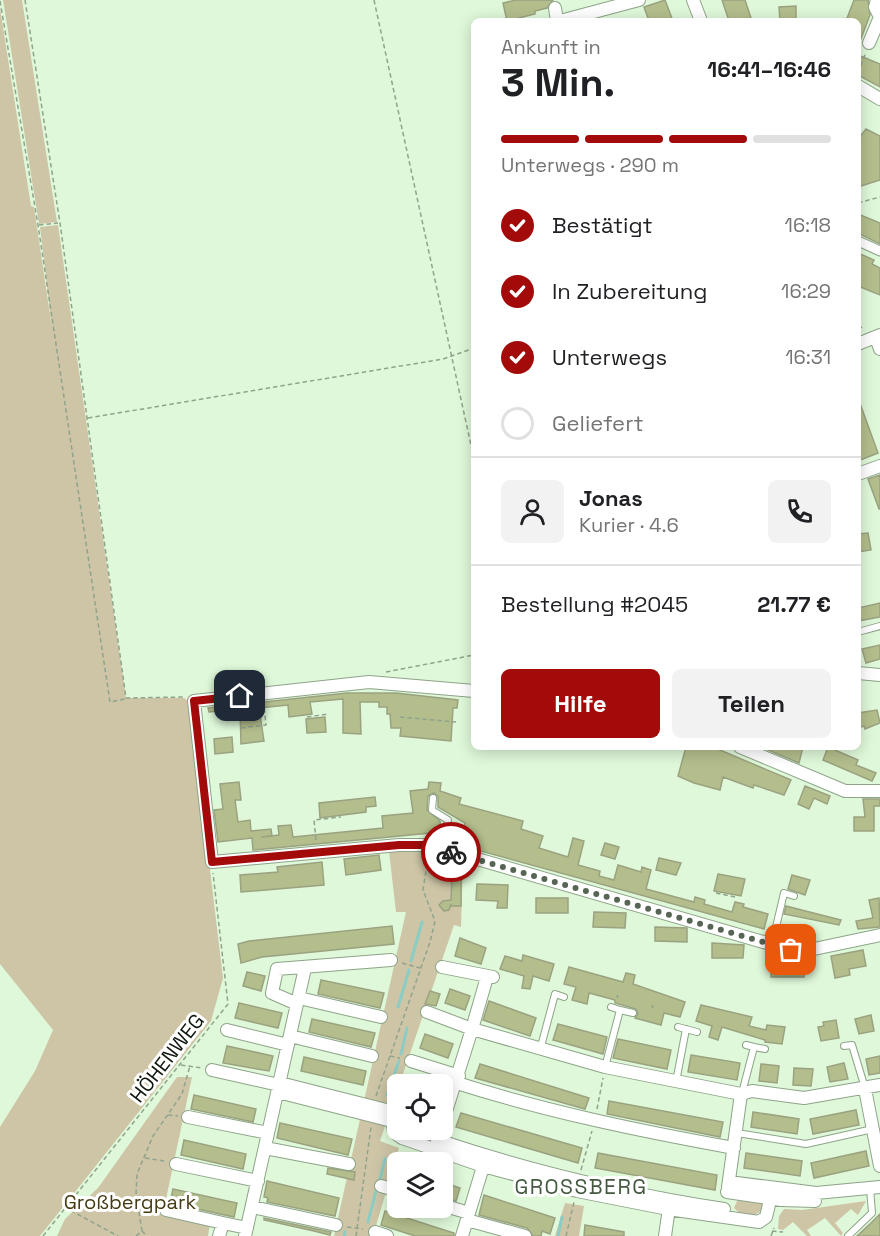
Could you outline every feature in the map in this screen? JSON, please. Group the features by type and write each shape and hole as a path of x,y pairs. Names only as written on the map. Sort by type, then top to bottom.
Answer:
{"street":[{"path":"572,18 639,0"},
{"path":"693,0 700,18"},
{"path":"867,47 880,17 875,7 877,0"},
{"path":"555,8 562,18"},
{"path":"861,89 880,99"},
{"path":"861,242 880,251"},
{"path":"861,344 879,341"},
{"path":"861,473 880,466"},
{"path":"861,672 880,675"},
{"path":"471,691 369,681 194,701 212,862 429,845 772,944 801,950 880,934"},
{"path":"747,750 844,790 880,791"},
{"path":"381,1017 298,1001 272,993 277,969 391,960"},
{"path":"442,967 491,977 472,1029 453,1094"},
{"path":"166,1210 223,1223 246,1232 305,968"},
{"path":"427,1012 472,1029 605,1067 741,1094 752,1091 804,1098 880,1085"},
{"path":"227,1030 372,1056"},
{"path":"411,1061 528,1106 594,1122 734,1148"},
{"path":"212,1070 387,1114"},
{"path":"865,1089 880,1167"},
{"path":"723,1213 737,1133 741,1094"},
{"path":"188,1117 268,1133"},
{"path":"439,1140 485,1161 579,1179 669,1205 761,1221 766,1217 772,1193"},
{"path":"265,1148 349,1164"},
{"path":"462,1236 485,1161"},
{"path":"176,1164 258,1181"},
{"path":"381,1186 387,1188"},
{"path":"728,1187 825,1200 875,1187"},
{"path":"665,1236 669,1205"},
{"path":"252,1207 336,1225"},
{"path":"453,1210 525,1236"},
{"path":"219,1236 223,1223"}],"lane":[{"path":"861,631 880,626"},
{"path":"433,798 432,810 448,820 445,850"},
{"path":"772,944 784,893 794,896"},
{"path":"540,1050 552,993 564,997"},
{"path":"611,1007 633,1013"},
{"path":"605,1067 620,1010"},
{"path":"678,1027 697,1032"},
{"path":"676,1082 686,1029"},
{"path":"860,1043 848,1045 865,1089"},
{"path":"746,1045 765,1049"},
{"path":"741,1094 754,1047"},
{"path":"737,1133 806,1144 873,1129"},
{"path":"848,1236 872,1213 875,1187"}],"path":[{"path":"25,0 60,223 126,698"},
{"path":"374,0 471,445"},
{"path":"0,1 38,225 110,702 126,698 180,695 194,701"},
{"path":"861,65 867,47"},
{"path":"861,202 880,197"},
{"path":"38,225 60,223"},
{"path":"87,419 452,357 471,349"},
{"path":"369,681 376,673 471,657"},
{"path":"241,728 266,725 263,693"},
{"path":"307,717 329,714"},
{"path":"400,717 456,722"},
{"path":"318,852 314,820 341,817"},
{"path":"425,962 435,921 423,890 429,845"},
{"name":"HÖHENWEG","path":"43,1236 228,1004 213,869"},
{"path":"716,893 735,897"},
{"path":"391,960 421,968"},
{"path":"181,1065 212,1070"},
{"path":"147,1236 142,1231 138,1206 137,1174 153,1136 182,1094 190,1066"},
{"path":"566,1236 605,1067"},
{"path":"143,1158 176,1164"},
{"path":"138,1206 166,1210"},
{"path":"64,1207 118,1236"},
{"path":"336,1225 381,1234"},
{"path":"771,1236 774,1228"},
{"path":"136,1236 142,1231"},
{"path":"772,1232 783,1232"}],"green space":[{"path":"3,0 22,0 57,222 39,224"},
{"path":"0,8 52,328 40,227 58,225 126,698 184,698 190,703 223,978 211,1021 40,1236 0,1236 0,1127 35,1071 53,1030 0,964"},
{"path":"418,850 463,862 461,927 454,925 403,1074 387,1074 387,1121 380,1141 399,1148 398,1152 387,1152 387,1189 373,1236 334,1236 406,912 396,912 389,851"},
{"name":"Großbergpark","path":"177,1077 192,1077 163,1213 210,1224 208,1236 57,1236 65,1219 98,1188"},
{"path":"738,1199 764,1202 763,1210 753,1216 741,1214 734,1208"},
{"path":"866,1201 858,1215 851,1209 835,1223 843,1233 841,1236 825,1218 807,1230 811,1236 807,1236 793,1222 783,1230 778,1229 779,1216 784,1209 802,1210"},
{"path":"565,1203 584,1206 579,1236 555,1236"}],"building":[{"path":"516,0 553,0 547,8 519,18 506,18 503,3"},
{"path":"665,0 672,18 648,18 644,7"},
{"path":"722,0 745,0 751,18 728,18"},
{"path":"854,0 868,0 870,15 861,39 861,18 847,18"},
{"path":"796,6 796,18 780,18 779,7"},
{"path":"861,56 880,64 880,87 861,77"},
{"path":"866,129 880,136 880,180 861,186 861,135"},
{"path":"861,215 880,223 880,244 861,234"},
{"path":"861,254 874,260 872,264 880,268 880,295 861,287"},
{"path":"861,406 878,453 861,460"},
{"path":"880,475 880,509 879,509 868,479"},
{"path":"868,533 871,550 861,552 861,534"},
{"path":"880,603 880,617 861,620 861,607"},
{"path":"880,645 880,659 866,663 862,649"},
{"path":"347,693 396,693 458,700 457,708 453,708 451,741 400,736 401,728 391,728 387,707 379,707 379,702 360,702 361,734 343,733 343,699 310,702 312,714 289,717 288,705 259,708 264,741 241,744 240,709 209,712 208,708"},
{"path":"877,710 880,723 865,729 864,726 861,727 861,713"},
{"path":"325,717 326,732 307,733 306,719"},
{"path":"232,737 233,752 215,754 214,739"},
{"path":"685,750 720,750 791,780 784,795 754,785 753,788 723,777 720,790 678,776"},
{"path":"768,750 802,750 799,763"},
{"path":"827,750 835,750 858,760 856,765 876,773 872,781 823,760"},
{"path":"239,782 241,800 235,800 238,822 250,820 251,831 271,829 272,836 279,835 278,826 291,825 293,837 383,828 382,816 413,813 410,791 428,789 429,782 441,783 440,791 461,798 459,804 523,821 521,829 543,836 539,848 568,857 573,838 584,841 578,865 600,871 599,876 614,880 618,865 641,872 642,867 651,870 646,889 694,902 695,897 705,900 704,904 732,912 735,902 744,904 743,907 768,914 764,929 459,845 465,823 438,807 438,796 434,793 428,796 427,810 440,821 441,832 253,850 252,838 218,842 214,810 223,809 220,784"},
{"path":"805,786 830,796 827,804 814,798 809,809 798,804"},
{"path":"375,797 376,806 366,807 366,812 320,818 319,803"},
{"path":"863,799 880,799 880,806 874,806 874,831 854,831 854,817 865,817"},
{"path":"605,843 619,847 615,859 601,855"},
{"path":"379,855 381,870 346,875 344,859"},
{"path":"659,858 681,863 676,875 656,870"},
{"path":"322,862 324,885 241,892 240,875 278,872 277,867"},
{"path":"718,874 745,879 741,896 714,891"},
{"path":"452,875 461,875 461,906 451,906 451,904 449,910 444,911 439,905 443,901 451,900"},
{"path":"792,875 810,880 805,895 788,889"},
{"path":"477,884 508,885 507,908 497,908 498,901 476,900"},
{"path":"536,898 568,898 568,913 536,913"},
{"path":"879,898 880,927 858,929 856,921 873,918 869,900"},
{"path":"786,906 841,920 839,925 784,914"},
{"path":"594,912 626,913 625,928 593,927"},
{"path":"392,926 394,944 262,957 241,963 238,944 249,941"},
{"path":"655,927 687,928 687,942 655,941"},
{"path":"460,938 486,948 481,964 455,956"},
{"path":"712,943 744,945 743,958 712,958"},
{"path":"863,950 866,966 849,969 850,975 835,978 831,956"},
{"path":"523,955 554,964 549,981 533,976 530,989 522,988 524,976 500,969 505,956 522,961"},
{"path":"771,961 804,961 804,977 771,977"},
{"path":"569,967 623,982 626,973 635,975 633,984 685,1002 680,1017 664,1013 661,1025 635,1018 638,1014 636,1009 615,1003 615,1000 589,993 587,1004 572,1000 576,987 564,984"},
{"path":"247,972 265,976 261,991 243,986"},
{"path":"321,980 384,993 380,1008 318,994"},
{"path":"450,989 470,996 465,1010 445,1003"},
{"path":"430,991 440,994 436,1006 425,1004"},
{"path":"489,1001 536,1018 530,1036 483,1020"},
{"path":"239,1003 282,1013 278,1028 235,1018"},
{"path":"701,1005 752,1017 749,1026 766,1030 767,1025 785,1027 782,1044 765,1042 765,1040 722,1027 718,1040 709,1037 712,1026 696,1021"},
{"path":"871,1015 874,1031 859,1034 855,1019"},
{"path":"312,1019 375,1033 371,1047 309,1032"},
{"path":"836,1020 839,1038 821,1041 818,1027 824,1026 823,1022"},
{"path":"558,1024 607,1037 603,1054 553,1040"},
{"path":"425,1034 453,1044 448,1058 420,1048"},
{"path":"618,1039 671,1050 667,1069 613,1058"},
{"path":"227,1046 273,1056 269,1071 223,1063"},
{"path":"691,1055 740,1063 737,1080 688,1072"},
{"path":"880,1056 880,1073 869,1075 866,1059"},
{"path":"304,1057 366,1071 363,1085 301,1071"},
{"path":"844,1063 848,1079 830,1082 827,1067"},
{"path":"480,1064 589,1098 585,1109 475,1078"},
{"path":"761,1064 779,1066 777,1083 759,1081"},
{"path":"794,1068 813,1069 811,1086 793,1085"},
{"path":"194,1095 256,1109 253,1122 191,1109"},
{"path":"609,1101 723,1122 720,1137 607,1114"},
{"path":"856,1110 859,1125 813,1134 810,1119"},
{"path":"753,1112 799,1119 797,1134 751,1127"},
{"path":"461,1113 582,1148 578,1163 456,1127"},
{"path":"280,1123 352,1139 348,1155 277,1138"},
{"path":"184,1140 246,1154 243,1169 181,1155"},
{"path":"866,1151 869,1166 814,1178 811,1163"},
{"path":"598,1153 717,1175 715,1190 595,1168"},
{"path":"746,1153 802,1161 800,1176 744,1168"},
{"path":"328,1168 355,1172 354,1180 327,1174"},
{"path":"267,1181 339,1198 335,1216 267,1202 268,1198 264,1197"},
{"path":"453,1186 460,1188 456,1201 453,1200"},
{"path":"173,1189 237,1203 234,1217 170,1203"},
{"path":"484,1195 555,1218 550,1234 542,1231 541,1236 533,1236 527,1228 479,1215"},
{"path":"385,1211 387,1218 407,1218 454,1233 454,1236 415,1236 381,1225"},
{"path":"880,1214 880,1236 857,1236 871,1223"},
{"path":"264,1218 331,1232 330,1235 264,1220"},
{"path":"585,1225 624,1232 624,1236 584,1236"}],"waterway":[{"path":"411,961 422,922"},
{"path":"398,1007 409,970"},
{"path":"401,1054 407,1028"},
{"path":"394,1074 399,1061"},
{"path":"380,1179 385,1159"},
{"path":"368,1222 377,1187"},
{"path":"558,1236 562,1217"},
{"path":"344,1236 345,1232"}],"way so far":[{"path":"451,852 791,950"}],"district":[{"name":"GROSSBERG","path":"581,1187"}],"route":[{"path":"240,696 194,701 212,862 399,845 429,845 451,852"}]}
